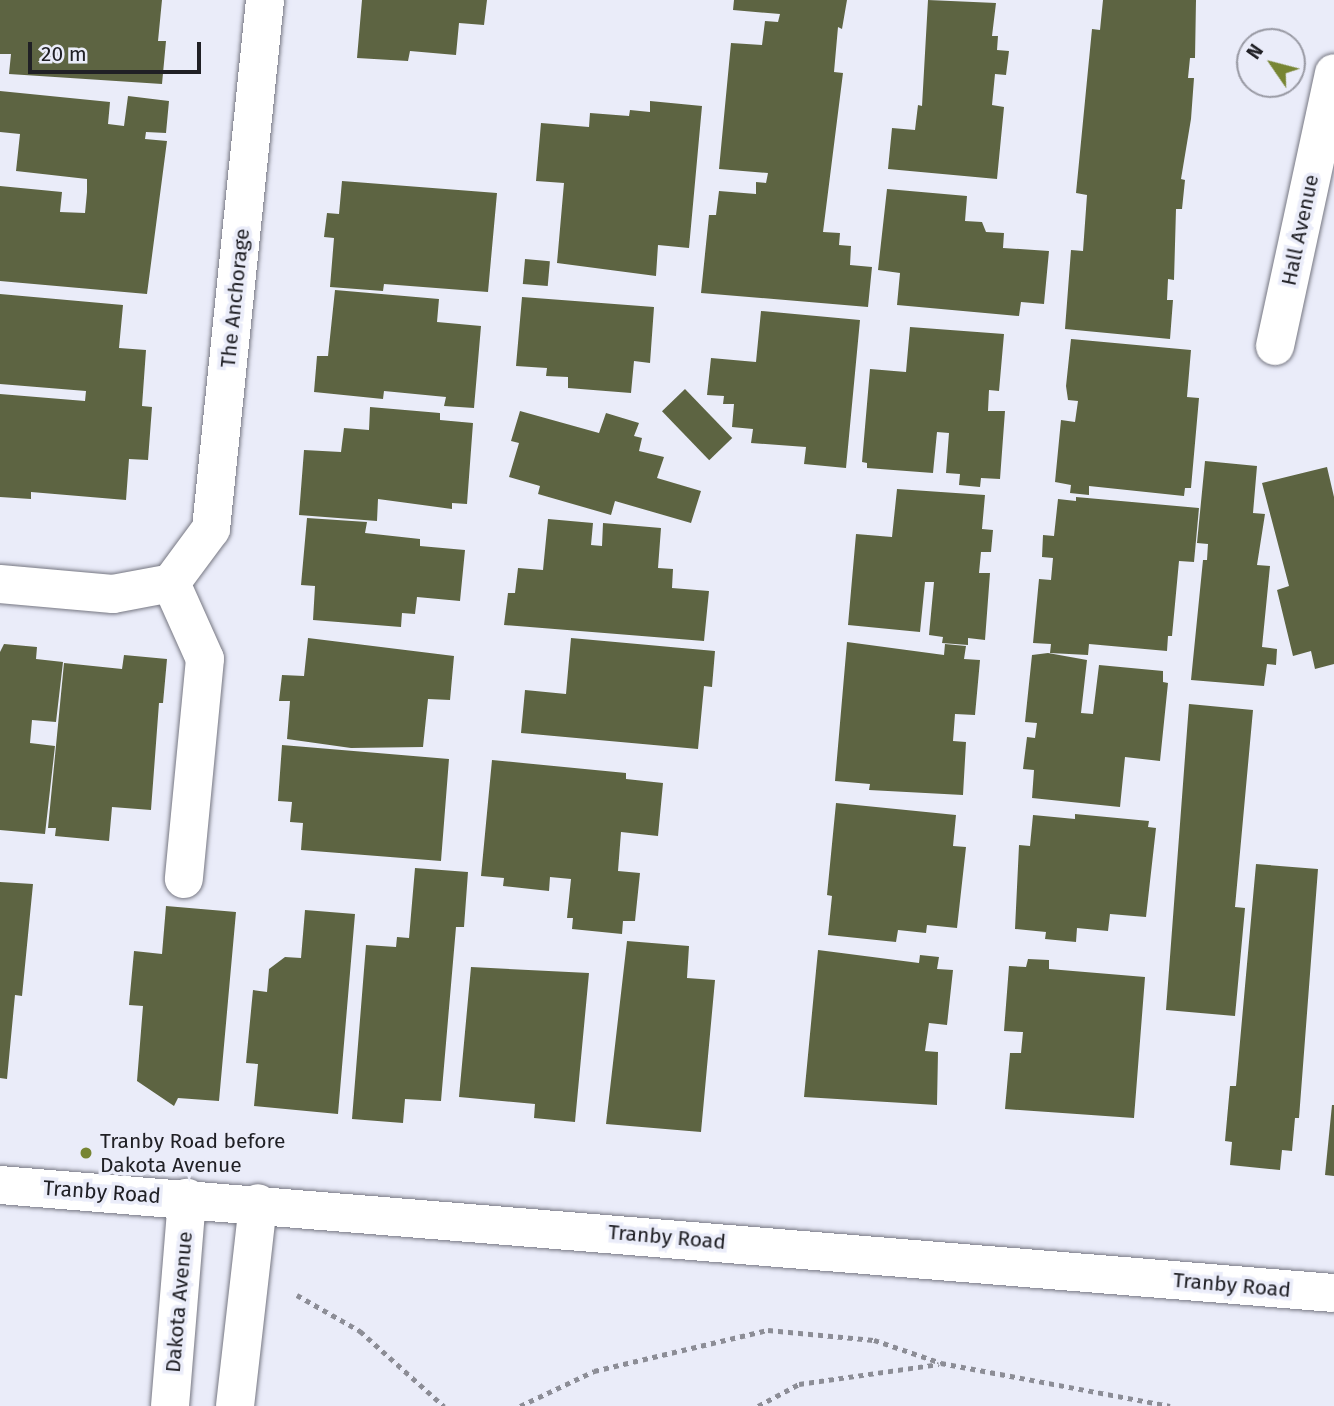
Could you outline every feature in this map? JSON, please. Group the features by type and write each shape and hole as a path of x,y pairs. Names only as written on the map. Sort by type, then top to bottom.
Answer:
{"street":[{"name":"The Anchorage","path":"171,583 211,529 265,0"},
{"name":"Hall Avenue","path":"1275,346 1334,73"},
{"path":"0,584 113,594 171,583 205,659 184,878"},
{"name":"Tranby Road","path":"0,1185 258,1203 1334,1293"},
{"name":"Dakota Avenue","path":"170,1406 187,1198"},
{"path":"235,1406 258,1203"}],"path":[{"path":"250,1269 360,1331 444,1406"},
{"path":"520,1406 594,1371 768,1330 874,1340 941,1363 1170,1406"},
{"path":"758,1406 799,1384 941,1363"}],"building":[{"path":"0,0 162,0 158,41 166,41 162,84 9,74 11,54 0,54"},
{"path":"362,0 487,0 484,25 459,23 456,55 410,51 408,61 357,58"},
{"path":"734,0 847,0 842,29 838,27 834,72 843,73 823,232 840,233 839,245 851,246 850,265 872,267 868,307 701,293 709,215 716,215 719,191 756,194 756,182 766,183 768,173 719,169 731,43 762,45 765,21 778,22 780,14 733,10"},
{"path":"928,0 996,3 992,36 998,36 997,50 1009,51 1006,75 995,74 992,105 1004,107 997,179 888,169 892,128 915,130 918,105 922,106"},
{"path":"1103,0 1196,0 1195,58 1190,58 1188,78 1194,78 1191,119 1181,179 1185,180 1182,209 1176,209 1174,280 1168,279 1167,300 1173,300 1170,339 1065,329 1071,250 1083,251 1087,195 1076,193 1092,29 1100,30"},
{"path":"0,91 110,102 108,124 124,126 128,96 169,101 166,133 146,132 145,139 167,141 147,294 0,281 0,186 62,192 60,212 85,213 87,179 16,171 20,134 0,132"},
{"path":"650,101 702,106 689,248 658,245 656,276 557,263 564,183 536,181 541,123 589,127 590,113 629,116 630,110 650,112"},
{"path":"342,181 497,193 488,292 384,284 383,291 330,287 334,238 324,237 327,213 339,214"},
{"path":"887,189 967,196 965,221 982,222 986,232 1004,233 1003,248 1049,251 1044,304 1021,302 1019,316 897,305 900,273 878,270"},
{"path":"525,259 550,261 548,286 523,284"},
{"path":"335,290 439,299 437,322 481,326 474,408 444,406 446,397 384,391 383,399 314,392 317,356 328,356"},
{"path":"0,294 123,305 119,348 146,350 142,406 152,407 148,460 129,459 126,500 31,492 31,499 0,497 0,394 85,401 86,391 0,384"},
{"path":"522,297 654,307 650,363 634,361 631,393 568,388 568,377 546,376 547,368 516,366"},
{"path":"761,311 860,320 846,468 804,464 806,447 751,443 753,429 732,427 734,404 723,404 724,396 707,395 711,358 756,362"},
{"path":"910,327 1004,334 999,391 989,390 988,411 1005,411 1000,479 981,478 980,487 959,485 960,474 946,473 949,433 937,432 933,473 867,468 867,463 862,462 870,369 906,372"},
{"path":"1071,339 1191,350 1187,397 1199,398 1191,488 1185,488 1184,496 1089,486 1089,495 1070,493 1071,485 1055,482 1061,420 1075,422 1078,401 1068,400 1066,386"},
{"path":"685,389 732,438 709,460 662,411"},
{"path":"370,407 440,413 440,420 473,423 467,504 452,503 452,509 378,499 377,521 299,515 304,450 341,452 344,428 369,430"},
{"path":"520,411 599,433 606,413 639,423 634,436 642,438 639,451 664,457 657,478 701,491 691,523 615,501 611,515 538,494 540,486 509,477 519,443 511,441"},
{"path":"1205,461 1257,466 1253,513 1265,514 1257,565 1270,566 1262,647 1277,649 1276,665 1267,664 1264,686 1191,680 1203,560 1207,560 1208,544 1197,543"},
{"path":"1327,467 1334,497 1334,664 1315,669 1311,651 1293,656 1277,590 1289,586 1262,483"},
{"path":"897,489 985,495 982,529 993,530 991,552 981,552 979,573 990,573 985,640 968,638 968,645 942,643 943,637 929,635 934,582 925,582 920,632 848,625 856,534 892,537"},
{"path":"1076,497 1199,508 1194,562 1179,561 1172,636 1168,636 1167,651 1089,644 1088,655 1050,653 1051,644 1033,643 1039,579 1051,580 1053,558 1042,557 1043,535 1054,536 1058,499 1076,501"},
{"path":"307,518 367,522 365,533 420,539 420,546 465,550 460,601 417,597 415,614 402,613 401,627 313,620 315,586 301,585"},
{"path":"548,519 593,523 591,545 602,546 603,523 661,528 658,568 673,569 672,588 709,591 704,641 504,625 508,593 515,593 518,568 543,570"},
{"path":"308,638 454,656 450,700 428,699 423,747 351,748 287,739 290,701 279,701 282,675 304,676"},
{"path":"571,638 715,651 712,687 704,686 698,749 521,733 525,690 566,694"},
{"path":"847,642 944,655 945,644 966,646 964,659 980,660 975,715 955,714 953,741 966,742 963,795 869,790 870,784 835,781"},
{"path":"4,644 37,647 36,659 63,662 56,722 32,720 30,743 55,746 45,834 0,830 0,652"},
{"path":"1048,653 1087,660 1081,713 1093,714 1099,665 1163,671 1163,682 1168,683 1160,761 1125,757 1120,807 1032,798 1034,770 1023,769 1027,737 1035,738 1037,723 1025,722 1032,655"},
{"path":"124,655 167,659 163,703 159,703 151,810 112,807 109,841 55,836 56,828 48,828 64,663 122,669"},
{"path":"1189,704 1253,710 1235,907 1245,908 1235,1016 1166,1010"},
{"path":"282,745 449,759 441,861 301,850 303,823 290,822 292,802 278,801"},
{"path":"492,760 626,773 626,779 663,783 658,836 621,832 618,871 640,873 635,921 623,921 622,934 572,929 573,918 567,918 571,879 550,877 549,891 503,886 504,878 481,876"},
{"path":"836,803 956,815 953,846 966,847 957,928 927,925 926,933 898,930 896,942 828,935 832,896 827,895"},
{"path":"1075,814 1149,821 1148,827 1156,828 1146,917 1110,914 1108,931 1077,928 1076,942 1045,939 1046,932 1015,929 1019,845 1030,846 1033,815 1075,819"},
{"path":"1256,864 1318,869 1299,1118 1295,1118 1292,1151 1282,1150 1280,1170 1230,1165 1232,1142 1225,1141 1230,1086 1236,1086"},
{"path":"415,868 468,872 464,927 456,927 441,1101 405,1099 403,1123 352,1119 366,945 396,947 397,937 409,938"},
{"path":"0,882 33,884 22,996 15,995 7,1079 0,1078"},
{"path":"166,906 236,912 219,1101 178,1098 174,1106 137,1081 143,1006 129,1005 134,951 162,954"},
{"path":"305,910 355,914 338,1114 254,1106 258,1064 246,1063 253,990 267,992 269,969 285,957 301,958"},
{"path":"627,941 689,946 687,978 715,980 701,1132 606,1124"},
{"path":"818,950 919,963 920,955 939,957 937,969 953,970 947,1025 929,1023 925,1051 938,1052 937,1105 804,1097"},
{"path":"1028,959 1049,960 1049,969 1145,977 1134,1118 1005,1109 1010,1053 1021,1053 1023,1032 1004,1031 1009,966 1026,967"},
{"path":"471,967 589,973 575,1122 534,1118 535,1104 459,1097"},
{"path":"1334,1105 1334,1176 1325,1175"}],"place":[{"name":"Tranby Road before Dakota Avenue","path":"86,1153"}]}
